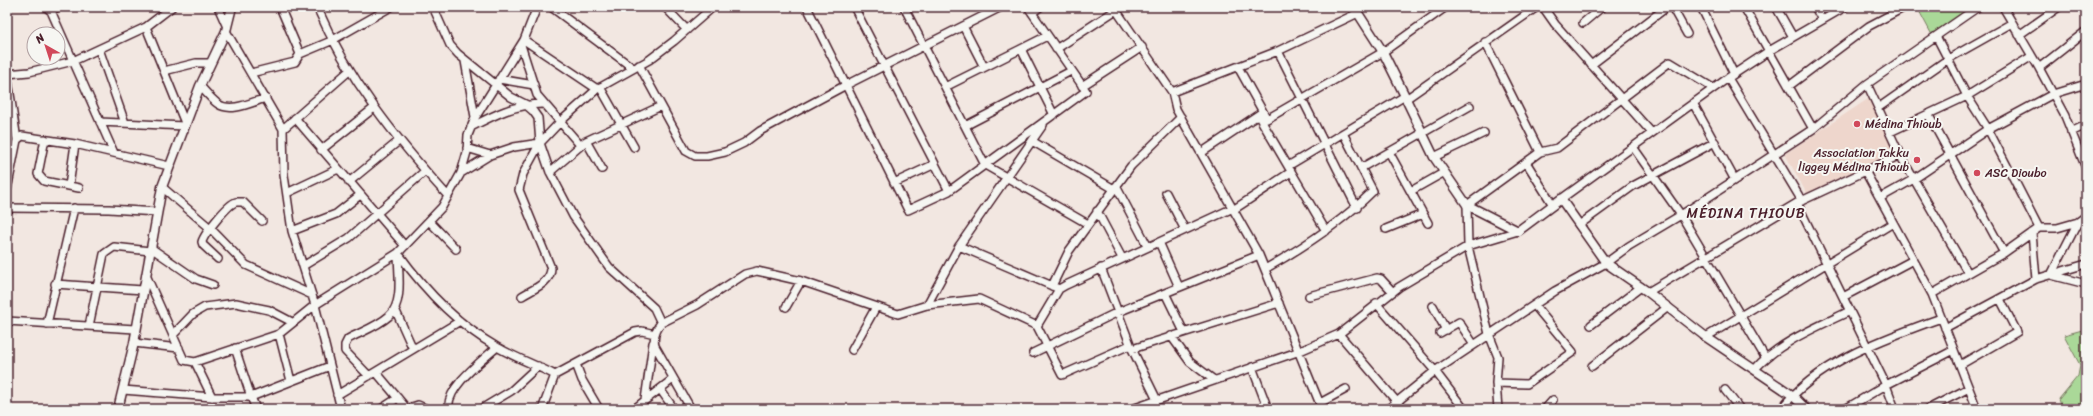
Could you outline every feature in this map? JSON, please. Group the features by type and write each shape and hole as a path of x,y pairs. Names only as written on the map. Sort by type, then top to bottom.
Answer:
{"street":[{"path":"7,190 17,140 7,74 29,72 73,61 146,26 162,10 172,7"},
{"path":"218,7 226,29 283,129 287,193 292,231 315,305 340,409"},
{"path":"118,409 134,343 162,187 200,86 226,29 232,7"},
{"path":"280,7 300,54"},
{"path":"316,7 331,41 374,108 425,171 448,196"},
{"path":"251,73 295,62 300,54 331,41 391,7"},
{"path":"433,7 450,45 465,61 497,81 512,97 525,104 538,118 540,143 550,172 573,216 609,267 654,308 661,323"},
{"path":"146,275 184,360 194,362 279,334 315,305 398,253 442,207 460,173 471,127 475,118 522,42 537,7"},
{"path":"551,7 636,67 661,106 686,151 695,156 707,156 725,152 744,143 760,131 846,85 1001,7"},
{"path":"665,7 687,30"},
{"path":"522,296 548,280 551,275 552,268 520,190 523,174 540,143 560,122 598,88 636,67 674,41 713,7"},
{"path":"807,7 908,210 949,191 1086,92 1030,10 1040,7"},
{"path":"854,7 949,191"},
{"path":"904,7 985,165 1088,224"},
{"path":"1261,113 1268,119 1303,100 1383,52 1446,7"},
{"path":"1037,326 1059,289 1122,258 1233,209 1325,144 1406,98 1536,7"},
{"path":"1543,7 1555,24 1652,133"},
{"path":"1583,23 1602,7"},
{"path":"1591,65 1667,7"},
{"path":"1672,7 1687,34"},
{"path":"1701,7 1731,76 1799,202 1826,264 1886,385 1895,409"},
{"path":"1744,7 1813,129"},
{"path":"1776,7 1793,37"},
{"path":"1815,7 1822,20"},
{"path":"1132,409 1300,351 1339,334 1376,303 1468,246 1518,231 1713,88 1769,51 1845,7"},
{"path":"1789,86 1869,26 1904,7"},
{"path":"1388,409 1435,371 1489,334 1535,306 1555,291 1606,263 1629,246 1681,215 1813,129 1867,84 1978,7"},
{"path":"2003,7 2040,68 2071,132 2086,168"},
{"path":"2020,35 2059,7"},
{"path":"52,8 73,61 114,152"},
{"path":"1056,49 1115,9 1172,92 1172,97 1181,117 1259,255 1300,351 1321,406 1346,389"},
{"path":"1172,92 1278,51 1356,10 1383,52 1434,157 1467,205 1518,231"},
{"path":"1878,108 1948,59 2012,23"},
{"path":"146,26 185,125"},
{"path":"963,26 984,67"},
{"path":"2040,68 2086,31"},
{"path":"945,87 1047,36"},
{"path":"1936,36 1967,96 1988,129 2039,228"},
{"path":"522,42 534,85 542,104 583,143 602,169"},
{"path":"522,42 598,88 634,147"},
{"path":"1484,42 1540,152"},
{"path":"1082,86 1142,48"},
{"path":"99,49 125,123"},
{"path":"1021,49 1040,87 1050,117"},
{"path":"1278,51 1357,208"},
{"path":"1890,132 1967,96 2032,56"},
{"path":"465,61 475,118"},
{"path":"1467,205 1540,152 1557,148 1602,114 1620,98 1670,62 1713,88"},
{"path":"164,71 196,63 210,63"},
{"path":"1238,67 1290,169 1326,231"},
{"path":"283,129 349,71"},
{"path":"964,126 1072,71"},
{"path":"497,81 534,85"},
{"path":"1867,84 1900,155 1968,273"},
{"path":"1880,198 1914,179 1988,129 2053,94 2086,84"},
{"path":"200,86 218,104 227,107 236,107 266,98"},
{"path":"1693,103 1735,180"},
{"path":"471,127 502,111 525,104 542,104"},
{"path":"550,172 583,143 661,106"},
{"path":"1361,168 1470,106"},
{"path":"322,150 374,108"},
{"path":"1201,153 1261,113"},
{"path":"1928,114 2004,253"},
{"path":"927,305 960,246 1050,117"},
{"path":"1052,286 1069,251 1131,166 1181,117"},
{"path":"295,118 405,246"},
{"path":"100,122 185,125"},
{"path":"2071,132 2086,125"},
{"path":"1265,269 1326,231 1357,208 1373,191 1343,133"},
{"path":"1434,157 1484,133"},
{"path":"17,140 22,136 75,144 169,166"},
{"path":"45,139 38,174 44,181 79,188"},
{"path":"349,182 400,140"},
{"path":"1032,141 1115,187 1148,247"},
{"path":"1579,224 1633,186 1715,142"},
{"path":"460,173 490,155 514,147 540,143"},
{"path":"69,186 75,144"},
{"path":"1633,147 1681,215 1765,358"},
{"path":"467,148 490,155"},
{"path":"1389,152 1428,223"},
{"path":"1648,292 1799,202 1900,155"},
{"path":"1526,162 1553,205"},
{"path":"894,183 934,164"},
{"path":"287,193 338,169"},
{"path":"303,266 349,238 425,171"},
{"path":"1865,171 1932,294 1977,409"},
{"path":"1411,191 1444,172"},
{"path":"162,187 210,228 246,265 312,295"},
{"path":"1166,193 1185,230"},
{"path":"292,231 336,214 360,195"},
{"path":"1561,199 1606,263 1648,292 1706,337 1792,395 1806,409"},
{"path":"218,259 203,245 202,242 210,228 231,204 243,202 262,221"},
{"path":"1467,205 1468,246 1489,334 1498,357 1496,383 1498,409"},
{"path":"7,208 74,208 157,212"},
{"path":"47,324 55,284 74,208"},
{"path":"1098,211 1122,258"},
{"path":"1386,229 1423,214"},
{"path":"1932,294 2004,253 2039,228 2057,228 2078,222 2086,216"},
{"path":"429,221 456,249"},
{"path":"2051,275 2078,222"},
{"path":"1706,337 1894,223"},
{"path":"2032,233 2036,280"},
{"path":"1159,242 1179,287"},
{"path":"960,246 1059,289"},
{"path":"89,326 96,286 104,254 108,249 114,247 150,249 196,279 213,285"},
{"path":"369,376 345,351 345,345 348,339 389,316 395,309 398,300 398,253"},
{"path":"398,253 413,274 460,321 497,347 554,375"},
{"path":"1033,353 1118,312 1259,255"},
{"path":"1843,297 1913,260"},
{"path":"1945,328 2036,280 2086,264"},
{"path":"1101,268 1131,347 1157,400"},
{"path":"645,400 654,337 661,323 697,305 745,274 757,271 767,272 801,281 898,314 927,305 979,299 1037,326 1062,375 1131,347 1211,323 1227,321 1279,303"},
{"path":"2051,275 2086,284"},
{"path":"1309,296 1377,278 1381,279 1393,292"},
{"path":"786,307 801,281"},
{"path":"55,284 143,290"},
{"path":"1591,325 1641,287"},
{"path":"1165,293 1184,332"},
{"path":"1960,365 2017,332 2000,299"},
{"path":"173,334 193,314 205,307 236,303 269,310 292,322"},
{"path":"1376,303 1435,371 1464,409"},
{"path":"1433,306 1443,332 1459,322 1474,345"},
{"path":"1496,383 1527,384 1573,352 1535,306"},
{"path":"852,350 876,307"},
{"path":"1592,366 1668,307"},
{"path":"395,309 413,349"},
{"path":"1754,369 1765,358 1789,342 1850,311"},
{"path":"1781,409 1792,395 1833,365 1867,346 1941,318"},
{"path":"7,321 136,329"},
{"path":"337,395 460,321"},
{"path":"543,408 554,375 635,332 642,331 654,337 673,379 691,409"},
{"path":"279,334 291,381"},
{"path":"1339,334 1403,409"},
{"path":"1171,336 1190,362 1214,380"},
{"path":"134,343 179,348"},
{"path":"449,409 452,394 460,382 497,347"},
{"path":"235,348 256,409"},
{"path":"1845,409 1886,385 1954,350"},
{"path":"194,362 212,397"},
{"path":"576,364 585,386 599,409"},
{"path":"123,390 212,397 251,397 330,366"},
{"path":"482,409 511,390 538,366"},
{"path":"1252,367 1268,409"},
{"path":"376,372 406,409 418,405 427,409"},
{"path":"634,409 673,379"},
{"path":"1928,409 1969,388"},
{"path":"660,389 674,409"},
{"path":"1725,390 1740,409"},
{"path":"382,409 398,398"},
{"path":"1545,409 1553,400"}],"shaded area":[{"name":"Médina Thioub","path":"1871,97 1896,151 1807,194 1785,154"}],"green space":[{"path":"1917,7 1973,7 1932,35"},
{"path":"2086,329 2086,409 2062,409 2059,399 2078,376 2080,365 2064,335"}],"place":[{"name":"Médina Thioub","path":"1857,124"},
{"name":"Association Takku liggey Médina Thioub","path":"1917,160"},
{"name":"ASC Dioubo","path":"1977,173"}],"district":[{"name":"MÉDINA THIOUB","path":"1746,213"}]}
